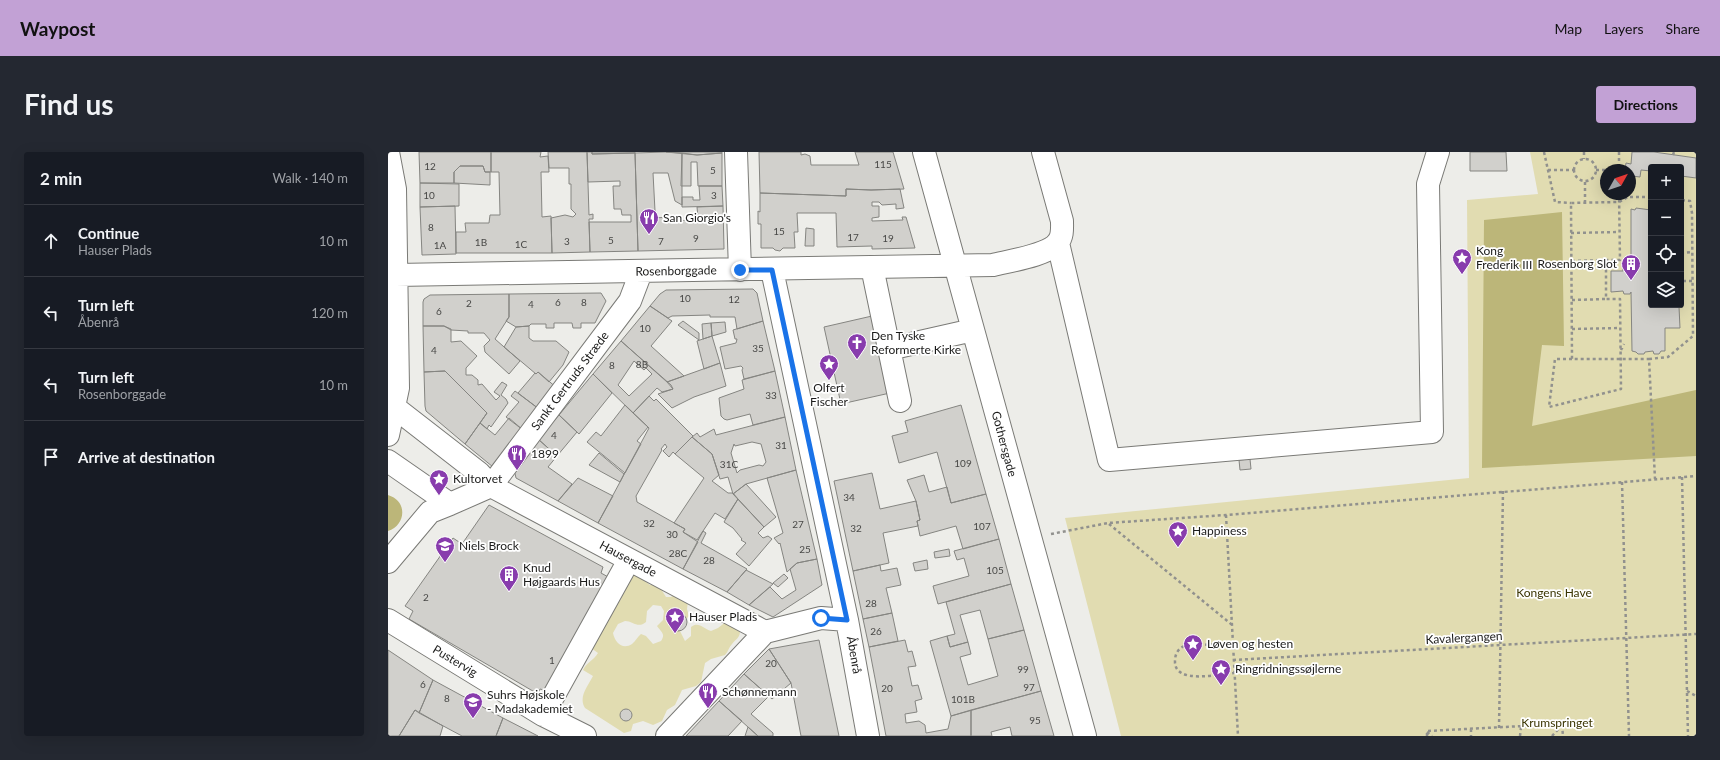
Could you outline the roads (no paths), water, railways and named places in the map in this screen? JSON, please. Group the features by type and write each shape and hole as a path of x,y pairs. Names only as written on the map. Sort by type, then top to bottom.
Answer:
{"street":[{"path":"388,152 395,189 396,275 393,320 396,398 388,435"},
{"path":"736,152 740,270"},
{"name":"Gothersgade","path":"924,152 1085,736"},
{"path":"1043,152 1062,221 1063,231 1058,243 1109,460 1432,432 1428,184 1438,152"},
{"name":"Rosenborggade","path":"396,275 772,270 993,265 1046,251 1058,243"},
{"path":"872,268 900,401"},
{"name":"Åbenrå","path":"772,270 847,620 868,736"},
{"name":"Sankt Gertruds Stræde","path":"491,486 630,301 641,272"},
{"path":"889,349 973,330"},
{"path":"388,562 430,512 491,486 479,473 396,398"},
{"path":"388,461 450,504"},
{"name":"Hausergade","path":"491,486 765,632"},
{"path":"585,736 543,715 629,560"},
{"path":"667,736 765,632 821,618 847,620"},
{"name":"Pustervig","path":"388,620 543,715"}],"place":[{"name":"San Giorgio's","path":"649,235"},
{"name":"Kong Frederik III","path":"1462,275"},
{"name":"Rosenborg Slot","path":"1631,281"},
{"name":"Den Tyske Reformerte Kirke","path":"857,360"},
{"name":"Olfert Fischer","path":"829,381"},
{"name":"1899","path":"517,471"},
{"name":"Kultorvet","path":"439,496"},
{"name":"Happiness","path":"1178,548"},
{"name":"Niels Brock","path":"445,563"},
{"name":"Knud Højgaards Hus","path":"509,592"},
{"name":"Hauser Plads","path":"675,634"},
{"name":"Løven og hesten","path":"1193,661"},
{"name":"Ringridningssøjlerne","path":"1221,686"},
{"name":"Schønnemann","path":"708,709"},
{"name":"Suhrs Højskole - Madakademiet","path":"473,719"}],"park label":[{"name":"Kongens Have","path":"1554,593"},
{"name":"Krumspringet","path":"1557,723"}]}
